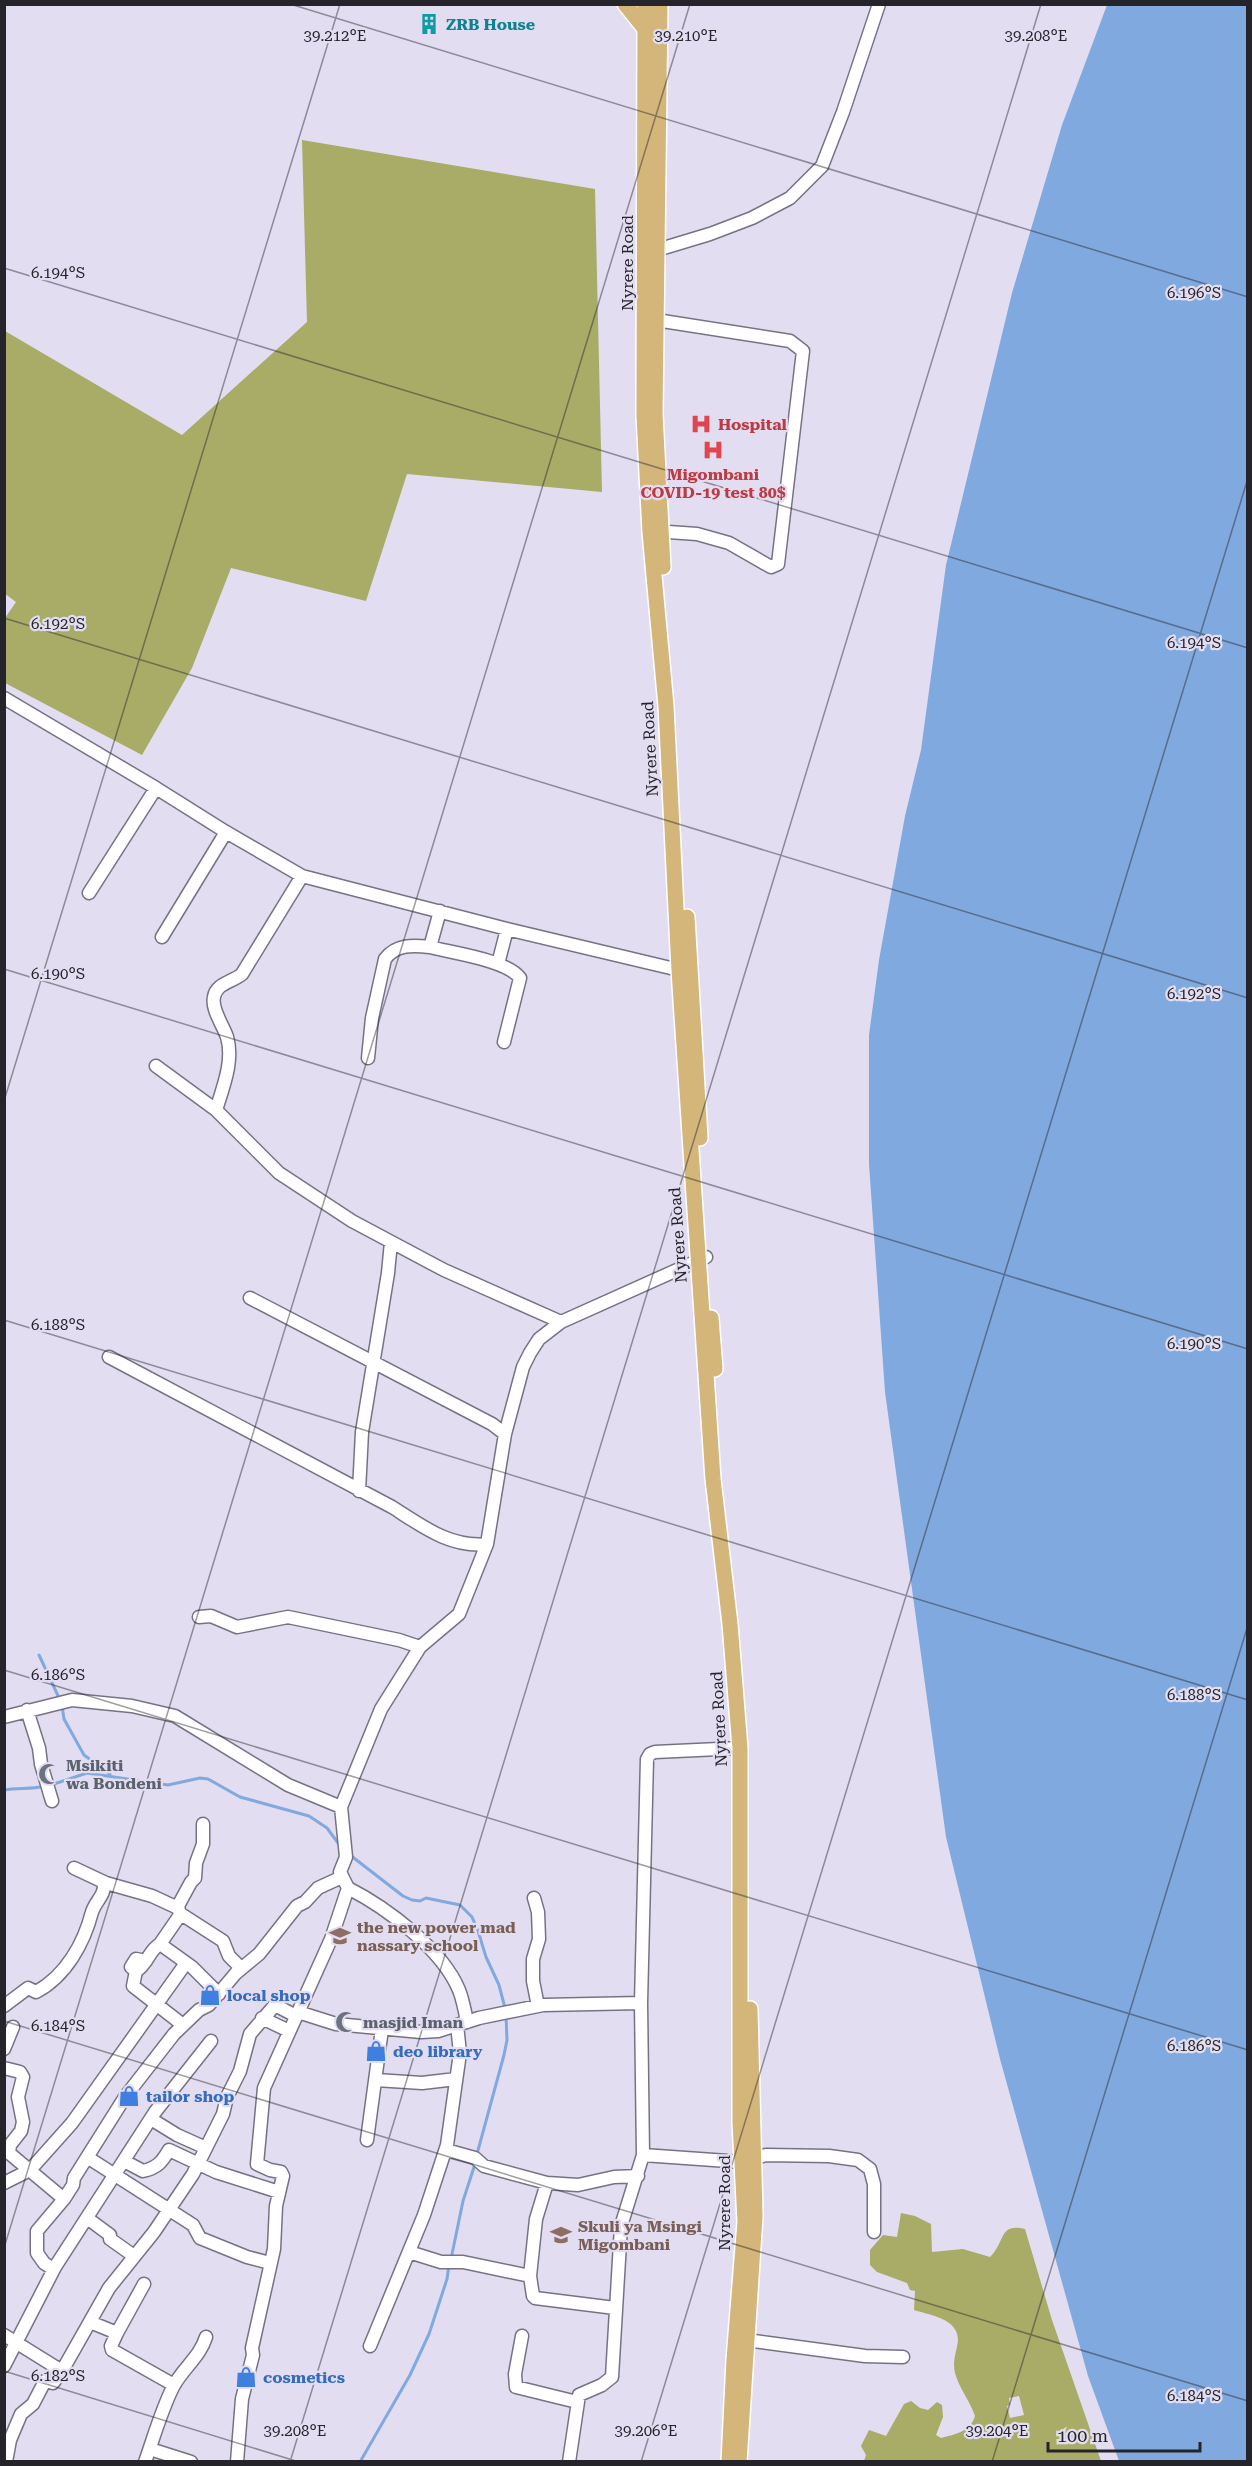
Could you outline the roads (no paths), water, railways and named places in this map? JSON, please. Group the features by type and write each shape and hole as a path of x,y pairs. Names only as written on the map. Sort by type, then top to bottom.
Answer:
{"main road":[{"path":"625,4 645,29"},
{"name":"Nyrere Road","path":"653,5 645,29 651,250 656,320 655,531 679,970 702,1259 748,1707 750,1985 748,2161"},
{"name":"Nyrere Road","path":"653,5 651,250 644,415 695,1041 702,1259 713,1479 730,1624 740,1748 748,2161 755,2234 741,2339 729,2462"},
{"name":"Nyrere Road","path":"739,2462 741,2339"}],"street":[{"path":"651,250 710,234 752,218 790,198 822,166 843,112 879,4"},
{"path":"655,531 697,534 729,543 771,567 778,564 803,351 790,340 656,320"},
{"path":"4,698 302,876 507,929 679,970"},
{"path":"89,893 156,788"},
{"path":"162,937 226,832"},
{"path":"216,1110 229,1058 228,1039 215,1006 214,997 218,988 236,980 242,974 302,876"},
{"path":"430,947 440,911"},
{"path":"498,964 507,929"},
{"path":"368,1058 372,1018 385,959 399,948 430,947 498,964 516,972 520,978 504,1042"},
{"path":"156,1066 216,1110 279,1173 352,1221 444,1270 561,1322"},
{"path":"358,1491 362,1432 375,1363 391,1242"},
{"path":"370,2346 424,2215 446,2150 453,2116 462,2023 458,1988 427,1947 381,1906 348,1888 340,1872 345,1853 341,1807 381,1709 420,1647 459,1614 487,1544 505,1434 524,1367 539,1339 561,1322 702,1259"},
{"path":"250,1298 492,1424 505,1434"},
{"path":"109,1357 392,1507 433,1533 470,1546 487,1544"},
{"path":"199,1617 211,1616 237,1627 288,1617 399,1640 420,1647"},
{"path":"4,1717 72,1700 132,1706 175,1716 288,1785 341,1807"},
{"path":"27,1710 52,1801"},
{"path":"569,2462 579,2394 609,2382 612,2377 621,2226 643,2155 641,2003 647,1759 655,1752 740,1748"},
{"path":"183,2025 133,1986 136,1971 160,1944 195,1878 196,1863 203,1844 203,1824"},
{"path":"74,1868 104,1882 152,1896 179,1911 223,1941 229,1956 241,1968"},
{"path":"53,2269 44,2263 37,2253 37,2231 74,2185 74,2178 125,2097 183,2025 199,2010 209,2005 241,1968 259,1954 297,1906 305,1902 318,1888 342,1877"},
{"path":"4,2006 28,1988 36,1992 46,1986 72,1960 90,1926 94,1909 104,1895 104,1882"},
{"path":"237,2462 242,2399 254,2355 252,2348 274,2249 276,2206 282,2174 257,2164 264,2088 331,1939 348,1888"},
{"path":"534,1898 538,1912 539,1939 532,1959 538,2006"},
{"path":"160,1944 186,1963 219,1994"},
{"path":"4,2183 30,2170 72,2123 186,1963"},
{"path":"6,2462 9,2433 21,2414 33,2404 45,2381 53,2383 62,2371 109,2288 170,2209 198,2164 240,2071 249,2034 275,2005 297,2014 336,2024 421,2032 438,2031 462,2023 538,2006 641,2003"},
{"path":"262,2018 289,2031"},
{"path":"4,2049 13,2027"},
{"path":"368,2140 382,2029"},
{"path":"4,2366 53,2269 151,2120 211,2041"},
{"path":"4,2068 20,2072 23,2076 18,2097 23,2122 21,2132 10,2145 9,2153 64,2199"},
{"path":"376,2080 422,2083 456,2079"},
{"path":"151,2120 206,2148"},
{"path":"124,2161 143,2171 153,2169 162,2163 176,2134"},
{"path":"170,2150 216,2172 279,2192"},
{"path":"446,2150 477,2160 484,2166 547,2183 578,2185 614,2177 638,2176"},
{"path":"643,2155 748,2161 779,2155 829,2156 858,2160 870,2169 874,2184 874,2232"},
{"path":"87,2157 193,2225 200,2238 247,2257 270,2263"},
{"path":"547,2183 536,2219 530,2276 533,2296 615,2308"},
{"path":"87,2218 110,2235 110,2239 134,2256"},
{"path":"409,2252 449,2262 494,2267 530,2276"},
{"path":"144,2284 117,2333 111,2346 112,2350 174,2385"},
{"path":"90,2322 117,2333"},
{"path":"4,2335 62,2371"},
{"path":"522,2336 515,2374 516,2387 577,2402"},
{"path":"191,2462 148,2455 174,2385 183,2371 201,2352 207,2337"},
{"path":"741,2339 865,2356 903,2357"}],"water":[{"path":"1107,5 1247,5 1247,2461 1119,2461 1088,2376 1000,2059 946,1837 885,1392 869,1164 869,1035 879,960 905,816 921,750 946,565 1012,293 1062,125"}],"waterway":[{"path":"39,1655 60,1700"},
{"path":"62,1706 64,1719 84,1755 110,1774"},
{"path":"51,1785 87,1773 168,1785 200,1778 208,1779 240,1797 309,1816 327,1828 341,1847"},
{"path":"4,1790 44,1786"},
{"path":"350,1855 403,1896 412,1900 420,1901 426,1898 460,1905 472,1917 499,1985 505,2008"},
{"path":"477,2154 504,2055 507,2040 506,2015"},
{"path":"451,2259 463,2201 475,2164"},
{"path":"360,2462 410,2375 429,2334 447,2279 449,2265"}],"place":[{"name":"ZRB House","path":"429,24"},
{"name":"Hospital","path":"701,424"},
{"name":"Migombani COVID-19 test 80$","path":"713,450"},
{"name":"Msikiti wa Bondeni","path":"49,1774"},
{"name":"the new power mad nassary school","path":"340,1936"},
{"name":"local shop","path":"210,1995"},
{"name":"masjid Iman","path":"346,2022"},
{"name":"deo library","path":"376,2051"},
{"name":"tailor shop","path":"129,2096"},
{"name":"Skuli ya Msingi Migombani","path":"561,2235"},
{"name":"cosmetics","path":"246,2377"}]}
